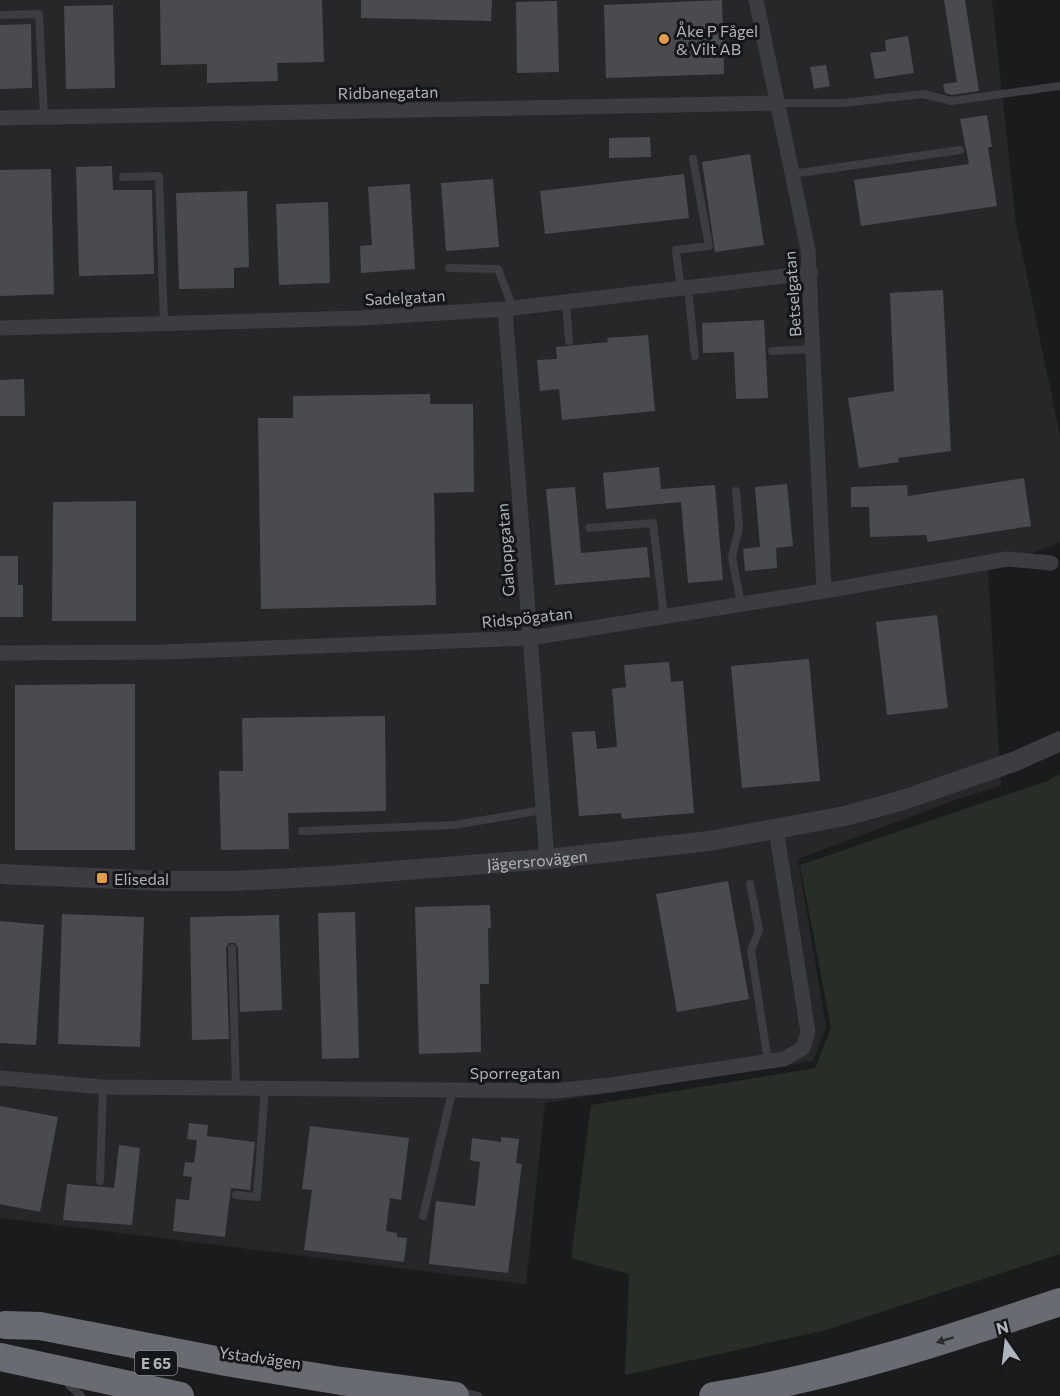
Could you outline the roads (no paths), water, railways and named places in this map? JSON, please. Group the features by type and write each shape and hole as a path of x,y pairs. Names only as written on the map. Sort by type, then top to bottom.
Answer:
{"highway":[{"path":"713,1396 788,1382 864,1364 1060,1302"},
{"path":"2,1325 40,1326 225,1362 341,1381 455,1396"},
{"name":"Ystadvägen","path":"2,1325 153,1362 309,1396"},
{"path":"0,1359 75,1391 104,1396"},
{"name":"E 65","path":"0,1359 180,1396"}],"street":[{"name":"Betselgatan","path":"756,0 811,273 824,591"},
{"name":"Ridbanegatan","path":"0,118 776,103"},
{"name":"Sadelgatan","path":"0,328 362,318 509,309 811,273"},
{"name":"Galoppgatan","path":"509,309 547,859"},
{"name":"Ridspögatan","path":"0,652 161,652 530,638 741,605 1007,559 1051,563"},
{"name":"Jägersrovägen","path":"0,874 165,881 233,881 547,859 709,841 845,816 903,800 1016,761 1060,741"},
{"name":"Sporregatan","path":"0,1078 103,1088 554,1091 784,1059 803,1048 808,1032 776,829"}],"lane":[{"path":"0,15 39,14 44,117"},
{"path":"776,103 843,103 923,94 951,101 1060,86"},
{"path":"792,174 960,150"},
{"path":"693,159 709,246 676,250 685,289 695,356"},
{"path":"123,177 159,176 164,324"},
{"path":"448,268 498,269 509,309"},
{"path":"566,303 569,341"},
{"path":"772,351 814,349"},
{"path":"736,491 739,528 732,557 741,605"},
{"path":"589,528 653,523 664,617"},
{"path":"302,831 455,825 542,810"},
{"path":"750,884 759,930 751,951 768,1062"},
{"path":"232,948 236,1088"},
{"path":"100,1181 103,1088"},
{"path":"236,1195 257,1197 265,1088"},
{"path":"423,1216 451,1096 450,1090"},
{"name":"Ystadvägen","path":"40,1326 66,1326 210,1350"},
{"path":"383,1377 478,1396"}],"place":[{"name":"Åke P Fågel & Vilt AB","path":"664,39"},
{"name":"Elisedal","path":"102,878"}]}
